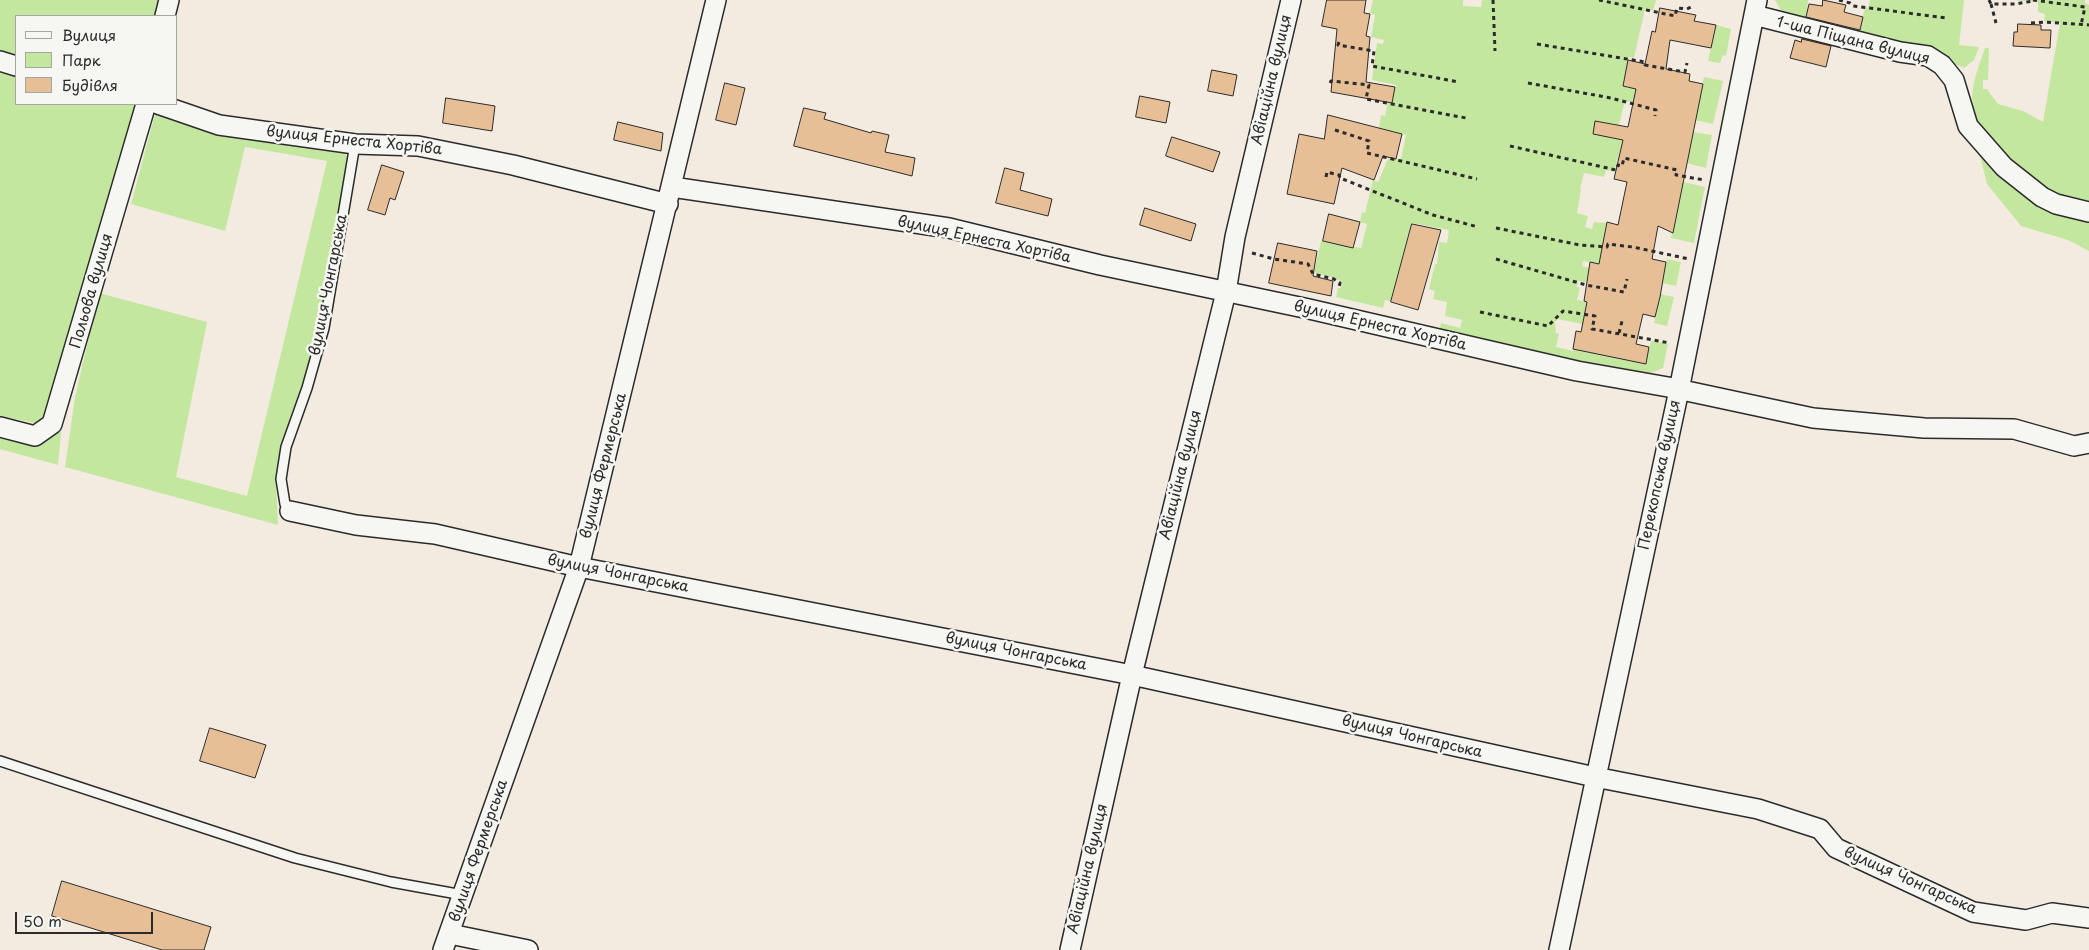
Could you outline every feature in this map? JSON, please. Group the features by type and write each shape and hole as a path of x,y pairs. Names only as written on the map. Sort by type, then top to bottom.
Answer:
{"street":[{"path":"165,15 168,0"},
{"name":"вулиця Фермерська","path":"447,942 579,567 716,0"},
{"name":"Авіаційна вулиця","path":"1070,950 1132,674 1226,292 1237,229 1291,0"},
{"name":"1-ша Піщана вулиця","path":"1756,8 1900,52 1928,56 1942,65 1954,80 1968,126 2004,167 2042,197 2056,204 2089,212"},
{"name":"Перекопська вулиця","path":"1559,950 1679,390 1756,8"},
{"path":"0,61 15,66"},
{"name":"Польова вулиця","path":"0,427 35,436 52,424 146,105"},
{"name":"вулиця Ернеста Хортіва","path":"161,105 219,125 355,144 418,146 670,196 949,228 1577,371 1813,418 1924,428 2014,429 2074,446 2089,443"},
{"name":"вулиця Чонгарська","path":"290,511 356,525 435,534 579,567 1132,674 1595,777 1758,809 1820,829 1836,848 1852,857 1886,870 1922,890 1973,912 2026,920 2052,913 2089,918"},
{"path":"447,942 528,950"}],"lane":[{"name":"вулиця Чонгарська","path":"290,511 284,504 280,479 286,447 307,388 324,328 355,144"},
{"path":"0,761 296,858 390,882 463,895"}],"path":[{"path":"1493,0 1496,51"},
{"path":"1599,0 1675,16 1677,8 1687,9 1690,7"},
{"path":"1839,0 1853,6 1947,18"},
{"path":"1996,23 1990,2 2015,4 2033,0 2085,7 2081,25"},
{"path":"2031,23 2089,25"},
{"path":"1339,42 1338,45 1374,51 1372,66 1459,82"},
{"path":"1538,44 1645,62 1645,65 1685,72 1687,63"},
{"path":"1330,83 1331,81 1369,85 1366,99 1466,118"},
{"path":"1528,83 1642,106 1656,110 1655,116"},
{"path":"1335,130 1369,141 1367,153 1477,179"},
{"path":"1510,146 1616,170 1618,165 1622,166 1624,158 1677,170 1676,175 1708,181"},
{"path":"1326,177 1327,172 1433,215 1478,227"},
{"path":"1496,228 1580,245 1607,247 1608,244 1633,246 1694,260"},
{"path":"1253,248 1251,254 1308,264 1313,274 1334,278 1340,283 1339,287"},
{"path":"1496,259 1586,285 1624,292 1627,280"},
{"path":"1480,312 1548,326 1561,312 1567,310 1595,316 1592,329 1610,334 1613,331 1676,344"},
{"path":"1619,333 1622,321"}],"green space":[{"path":"0,0 172,0 168,15 15,15 15,61 0,57"},
{"path":"1373,0 1463,0 1463,6 1481,7 1482,0 1656,0 1653,11 1645,9 1634,58 1629,57 1623,86 1649,92 1646,105 1625,101 1619,125 1608,123 1623,140 1614,172 1606,170 1604,177 1584,173 1580,189 1577,213 1588,216 1585,227 1592,229 1594,222 1606,223 1604,235 1606,236 1599,264 1583,261 1582,266 1589,268 1586,282 1578,281 1577,287 1580,288 1577,300 1592,303 1591,326 1558,319 1555,322 1556,333 1559,334 1556,347 1573,351 1574,349 1646,364 1651,341 1668,344 1663,368 1651,373 1635,371 1554,357 1439,332 1441,323 1460,328 1462,320 1445,316 1447,302 1433,299 1435,291 1429,289 1435,264 1437,264 1439,242 1447,243 1449,230 1412,223 1391,301 1385,300 1383,308 1336,297 1342,282 1335,278 1314,273 1321,241 1361,248 1367,224 1360,222 1362,212 1365,213 1373,180 1378,182 1388,159 1401,159 1406,135 1379,128 1381,115 1385,116 1388,102 1392,102 1396,85 1372,80 1377,43 1383,44 1384,40 1371,37 1375,15 1370,13"},
{"path":"1775,0 1808,0 1806,20 1851,29 1859,33 1865,7 1868,8 1870,0 1964,0 1959,45 1979,47 1974,60 1964,68 1929,54 1785,17"},
{"path":"2012,0 2085,0 2085,3 2089,5 2089,208 2047,194 2031,184 1993,143 1977,119 1972,95 1974,82 1985,48 1989,48 1988,80 1983,80 1983,89 1987,89 1998,104 2023,111 2043,122 2060,23 2044,21 2045,14 2038,12 2038,2"},
{"path":"1716,25 1731,29 1726,56 1723,55 1720,63 1708,61"},
{"path":"0,65 15,69 15,105 143,105 67,395 40,424 0,416"},
{"path":"1704,77 1723,81 1713,124 1695,120"},
{"path":"1967,104 1987,151 2089,220 2089,251 2068,240 2021,226 1987,184"},
{"path":"159,109 341,148 346,153 347,163 333,266 319,338 282,448 276,481 278,525 65,467 75,397 99,293 207,322 176,477 247,496 327,161 245,147 225,231 131,204 155,114"},
{"path":"1693,132 1712,135 1706,168 1686,163"},
{"path":"1683,182 1705,187 1694,243 1671,238"},
{"path":"1667,259 1681,262 1676,286 1662,283"},
{"path":"1660,294 1674,297 1667,326 1654,323"},
{"path":"62,422 58,465 0,449 0,424 22,429"}],"building":[{"path":"1327,0 1366,0 1364,13 1370,14 1366,36 1370,37 1366,82 1395,87 1392,103 1331,92 1337,29 1322,26"},
{"path":"1823,0 1846,5 1844,12 1863,17 1860,30 1806,17 1809,4 1822,6"},
{"path":"1660,8 1696,15 1694,21 1716,25 1711,48 1670,40 1666,69 1690,74 1689,81 1703,84 1673,233 1658,226 1652,259 1666,262 1660,297 1655,317 1643,314 1636,344 1649,347 1646,364 1573,349 1576,331 1581,332 1587,302 1584,301 1590,262 1599,264 1607,222 1618,225 1627,182 1614,179 1623,140 1593,134 1595,121 1628,127 1636,89 1623,86 1628,60 1645,64 1652,31 1655,32"},
{"path":"2018,24 2041,25 2041,30 2051,30 2050,48 2013,46 2014,32 2017,32"},
{"path":"1802,39 1831,46 1826,67 1790,58 1795,40 1801,42"},
{"path":"1212,70 1237,75 1233,96 1208,91"},
{"path":"725,83 745,88 736,125 716,120"},
{"path":"1140,96 1170,102 1166,123 1136,117"},
{"path":"446,98 495,106 492,131 443,123"},
{"path":"804,108 826,113 824,119 871,133 872,131 889,135 885,152 915,158 912,176 794,146"},
{"path":"1328,115 1402,134 1396,159 1383,156 1374,180 1342,168 1334,204 1287,194 1299,134 1324,139"},
{"path":"618,122 663,133 661,151 614,140"},
{"path":"1172,137 1220,152 1213,172 1166,156"},
{"path":"382,165 404,172 395,200 390,198 385,215 368,210"},
{"path":"1005,168 1024,173 1020,190 1052,199 1048,216 996,203"},
{"path":"1145,208 1196,224 1191,241 1140,225"},
{"path":"1329,214 1360,222 1353,248 1323,241"},
{"path":"1412,224 1441,230 1418,310 1391,302"},
{"path":"1278,243 1317,251 1313,276 1333,281 1331,296 1269,283"},
{"path":"210,728 266,745 255,778 200,761"},
{"path":"62,881 211,927 204,950 162,950 52,916"}]}
